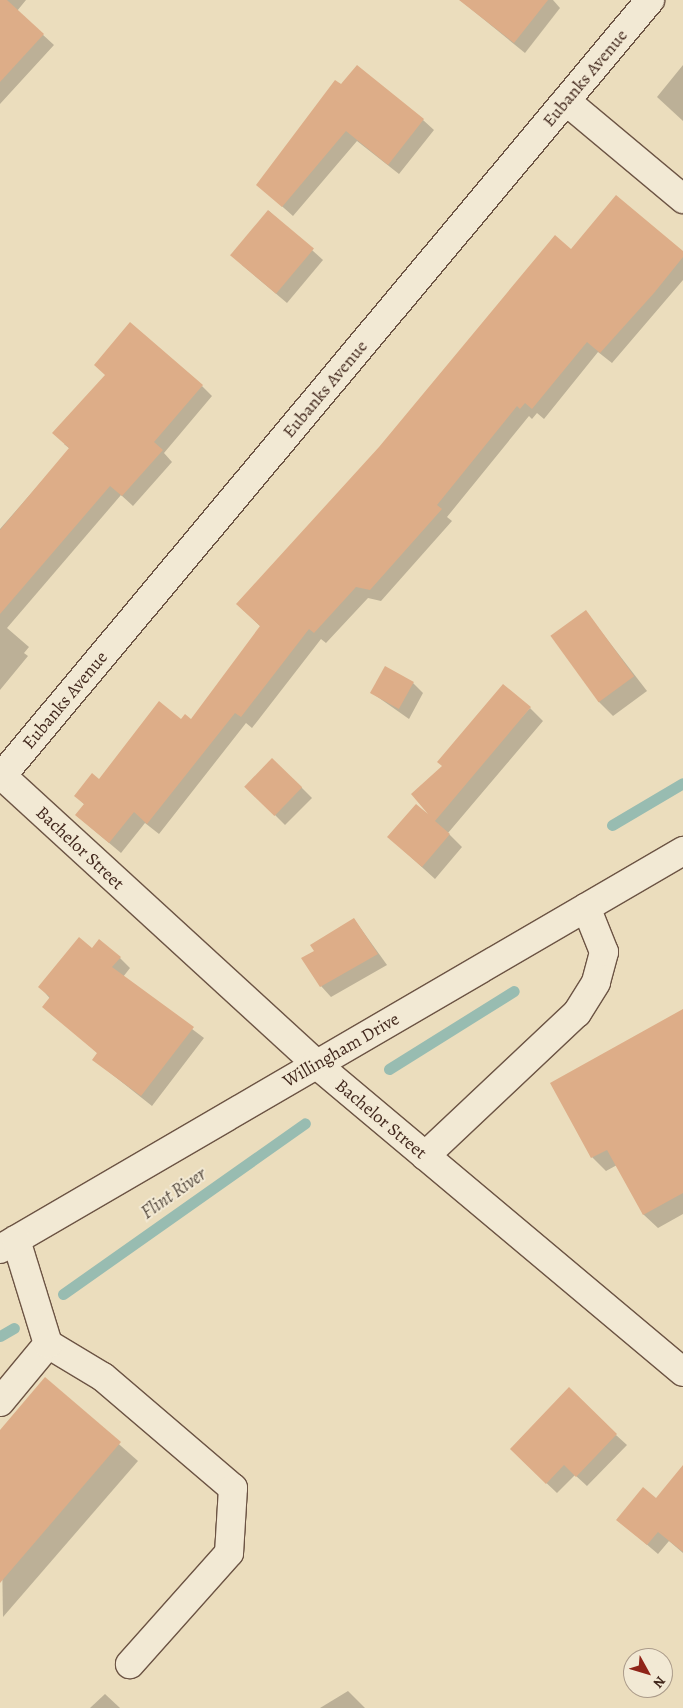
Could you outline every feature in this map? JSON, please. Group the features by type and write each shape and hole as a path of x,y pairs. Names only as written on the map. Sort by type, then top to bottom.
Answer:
{"street":[{"name":"Eubanks Avenue","path":"1,776 650,0"},
{"path":"566,100 683,200"},
{"name":"Bachelor Street","path":"1,776 316,1064 683,1372"},
{"name":"Willingham Drive","path":"8,1244 683,850"},
{"path":"425,1156 577,1013 596,982 604,952 586,907"},
{"path":"8,1244 48,1344 102,1377 233,1488 229,1553 130,1664"},
{"path":"0,1402 48,1344"}],"building":[{"path":"0,0 7,0 44,34 0,82"},
{"path":"459,0 548,0 514,43"},
{"path":"357,65 424,119 388,165 346,131 282,207 256,185 335,80 341,84"},
{"path":"616,195 683,251 683,257 654,293 600,353 587,342 532,409 525,403 520,409 517,406 437,505 442,509 370,590 356,587 314,633 309,629 241,717 235,713 147,824 134,812 109,843 75,815 84,804 74,796 92,773 99,779 159,701 181,719 185,714 191,719 260,626 236,604 379,447 555,235 571,249"},
{"path":"268,210 314,249 276,294 230,255"},
{"path":"130,322 203,385 154,442 163,450 122,496 110,486 0,614 0,530 69,448 52,433 105,375 94,365"},
{"path":"586,610 634,676 599,702 550,636"},
{"path":"385,666 414,682 399,709 370,693"},
{"path":"503,684 531,707 435,821 450,834 422,867 387,837 416,804 428,814 411,794 442,766 437,762"},
{"path":"272,758 302,787 274,816 244,787"},
{"path":"354,918 378,954 320,987 301,958 314,951 310,945"},
{"path":"79,937 92,948 99,939 121,957 112,967 194,1027 141,1096 92,1060 97,1053 42,1007 50,997 38,987"},
{"path":"683,1009 683,1193 643,1215 607,1150 591,1158 550,1083"},
{"path":"45,1377 121,1442 0,1583 0,1430"},
{"path":"569,1387 617,1434 576,1477 564,1465 546,1484 510,1449"},
{"path":"683,1465 683,1552 658,1532 647,1545 616,1520 643,1487 656,1498"}],"waterway":[{"name":"Flint River","path":"612,825 683,783"},
{"name":"Flint River","path":"389,1069 514,991"},
{"name":"Flint River","path":"63,1294 305,1123"},
{"name":"Flint River","path":"0,1336 14,1328"}]}
